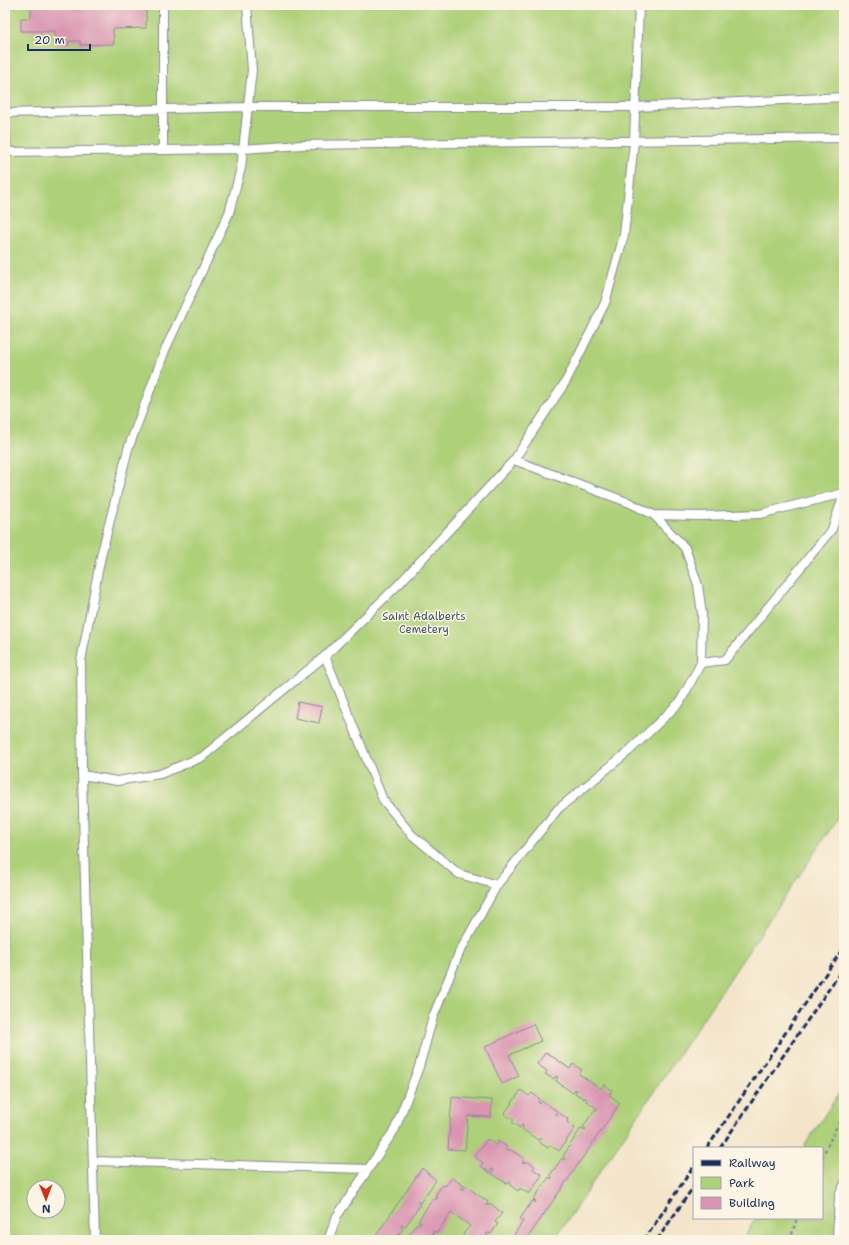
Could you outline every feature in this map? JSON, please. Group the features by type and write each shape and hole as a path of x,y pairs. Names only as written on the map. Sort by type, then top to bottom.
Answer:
{"lane":[{"path":"163,5 163,150"},
{"path":"96,1240 82,775 81,661 101,556 128,449 165,350 229,213 241,168 252,70 247,5"},
{"path":"82,775 117,782 160,774 202,757 325,656 399,584 514,460 566,381 605,303 624,235 634,142 639,5"},
{"path":"5,113 248,107 636,106 844,97"},
{"path":"5,130 6,152 243,149 303,145 634,142 844,138"},
{"path":"328,1240 337,1216 395,1129 419,1067 433,1018 459,953 497,885 558,809 628,751 680,702 701,663 702,614 698,585 685,548 654,515 630,503 514,460"},
{"path":"654,515 700,516 760,514 844,494"},
{"path":"701,663 725,660 832,529 844,494"},
{"path":"325,656 383,800 412,835 459,874 497,885"},
{"path":"94,1161 368,1169"},
{"path":"836,1240 839,1196 844,1185"}],"path":[{"path":"823,1155 844,1112"},
{"path":"790,1240 797,1219"}],"green space":[{"name":"Saint Adalberts Cemetery","path":"5,5 844,5 844,809 554,1240 5,1240"},
{"path":"844,1086 844,1240 742,1240 755,1219 823,1219 823,1147 804,1147"}],"building":[{"path":"31,5 146,5 146,28 113,29 114,44 80,45 80,41 69,41 69,45 55,45 55,31 21,31 21,18 31,18"},
{"path":"298,702 322,707 319,723 295,718"},
{"path":"533,1024 541,1041 509,1055 519,1076 502,1084 485,1047"},
{"path":"546,1052 570,1069 573,1064 582,1070 579,1074 601,1089 604,1084 612,1090 609,1095 620,1103 529,1236 529,1240 511,1240 523,1221 520,1219 532,1201 535,1203 536,1201 533,1200 549,1177 551,1179 552,1177 550,1175 562,1158 564,1160 565,1158 563,1156 581,1128 586,1129 583,1127 595,1109 597,1111 598,1109 586,1101 587,1099 585,1097 584,1099 575,1093 577,1090 575,1089 573,1093 556,1081 558,1077 556,1076 554,1079 545,1074 547,1071 537,1064"},
{"path":"521,1090 529,1096 532,1093 540,1099 538,1102 540,1104 542,1101 557,1111 557,1115 559,1113 568,1119 567,1122 575,1128 559,1151 550,1145 548,1148 539,1142 541,1139 540,1138 538,1140 522,1129 524,1127 522,1125 520,1128 512,1122 514,1120 504,1114"},
{"path":"452,1097 492,1100 491,1117 468,1116 465,1150 448,1149"},
{"path":"487,1139 496,1145 498,1141 507,1147 505,1150 507,1152 509,1149 525,1159 522,1162 525,1163 527,1161 535,1166 533,1169 542,1175 529,1194 520,1188 518,1191 510,1185 512,1182 510,1181 508,1184 492,1174 494,1170 492,1169 490,1173 481,1166 483,1163 475,1157"},
{"path":"422,1168 436,1180 420,1203 418,1201 417,1202 420,1205 405,1227 402,1225 401,1227 403,1229 396,1240 373,1240"},
{"path":"452,1178 464,1186 461,1188 463,1190 466,1186 488,1202 486,1205 488,1206 490,1203 502,1213 495,1222 498,1224 491,1234 486,1234 489,1236 486,1240 460,1240 462,1237 465,1239 463,1234 470,1226 451,1212 437,1233 433,1231 432,1233 434,1234 431,1240 405,1240 417,1223 420,1224 421,1222 418,1221 433,1198 436,1200 437,1198 435,1196 442,1185 445,1186"}],"railway":[{"path":"708,1147 844,947"},
{"path":"721,1147 844,967"},
{"path":"644,1240 693,1167"},
{"path":"657,1240 693,1187"}]}
